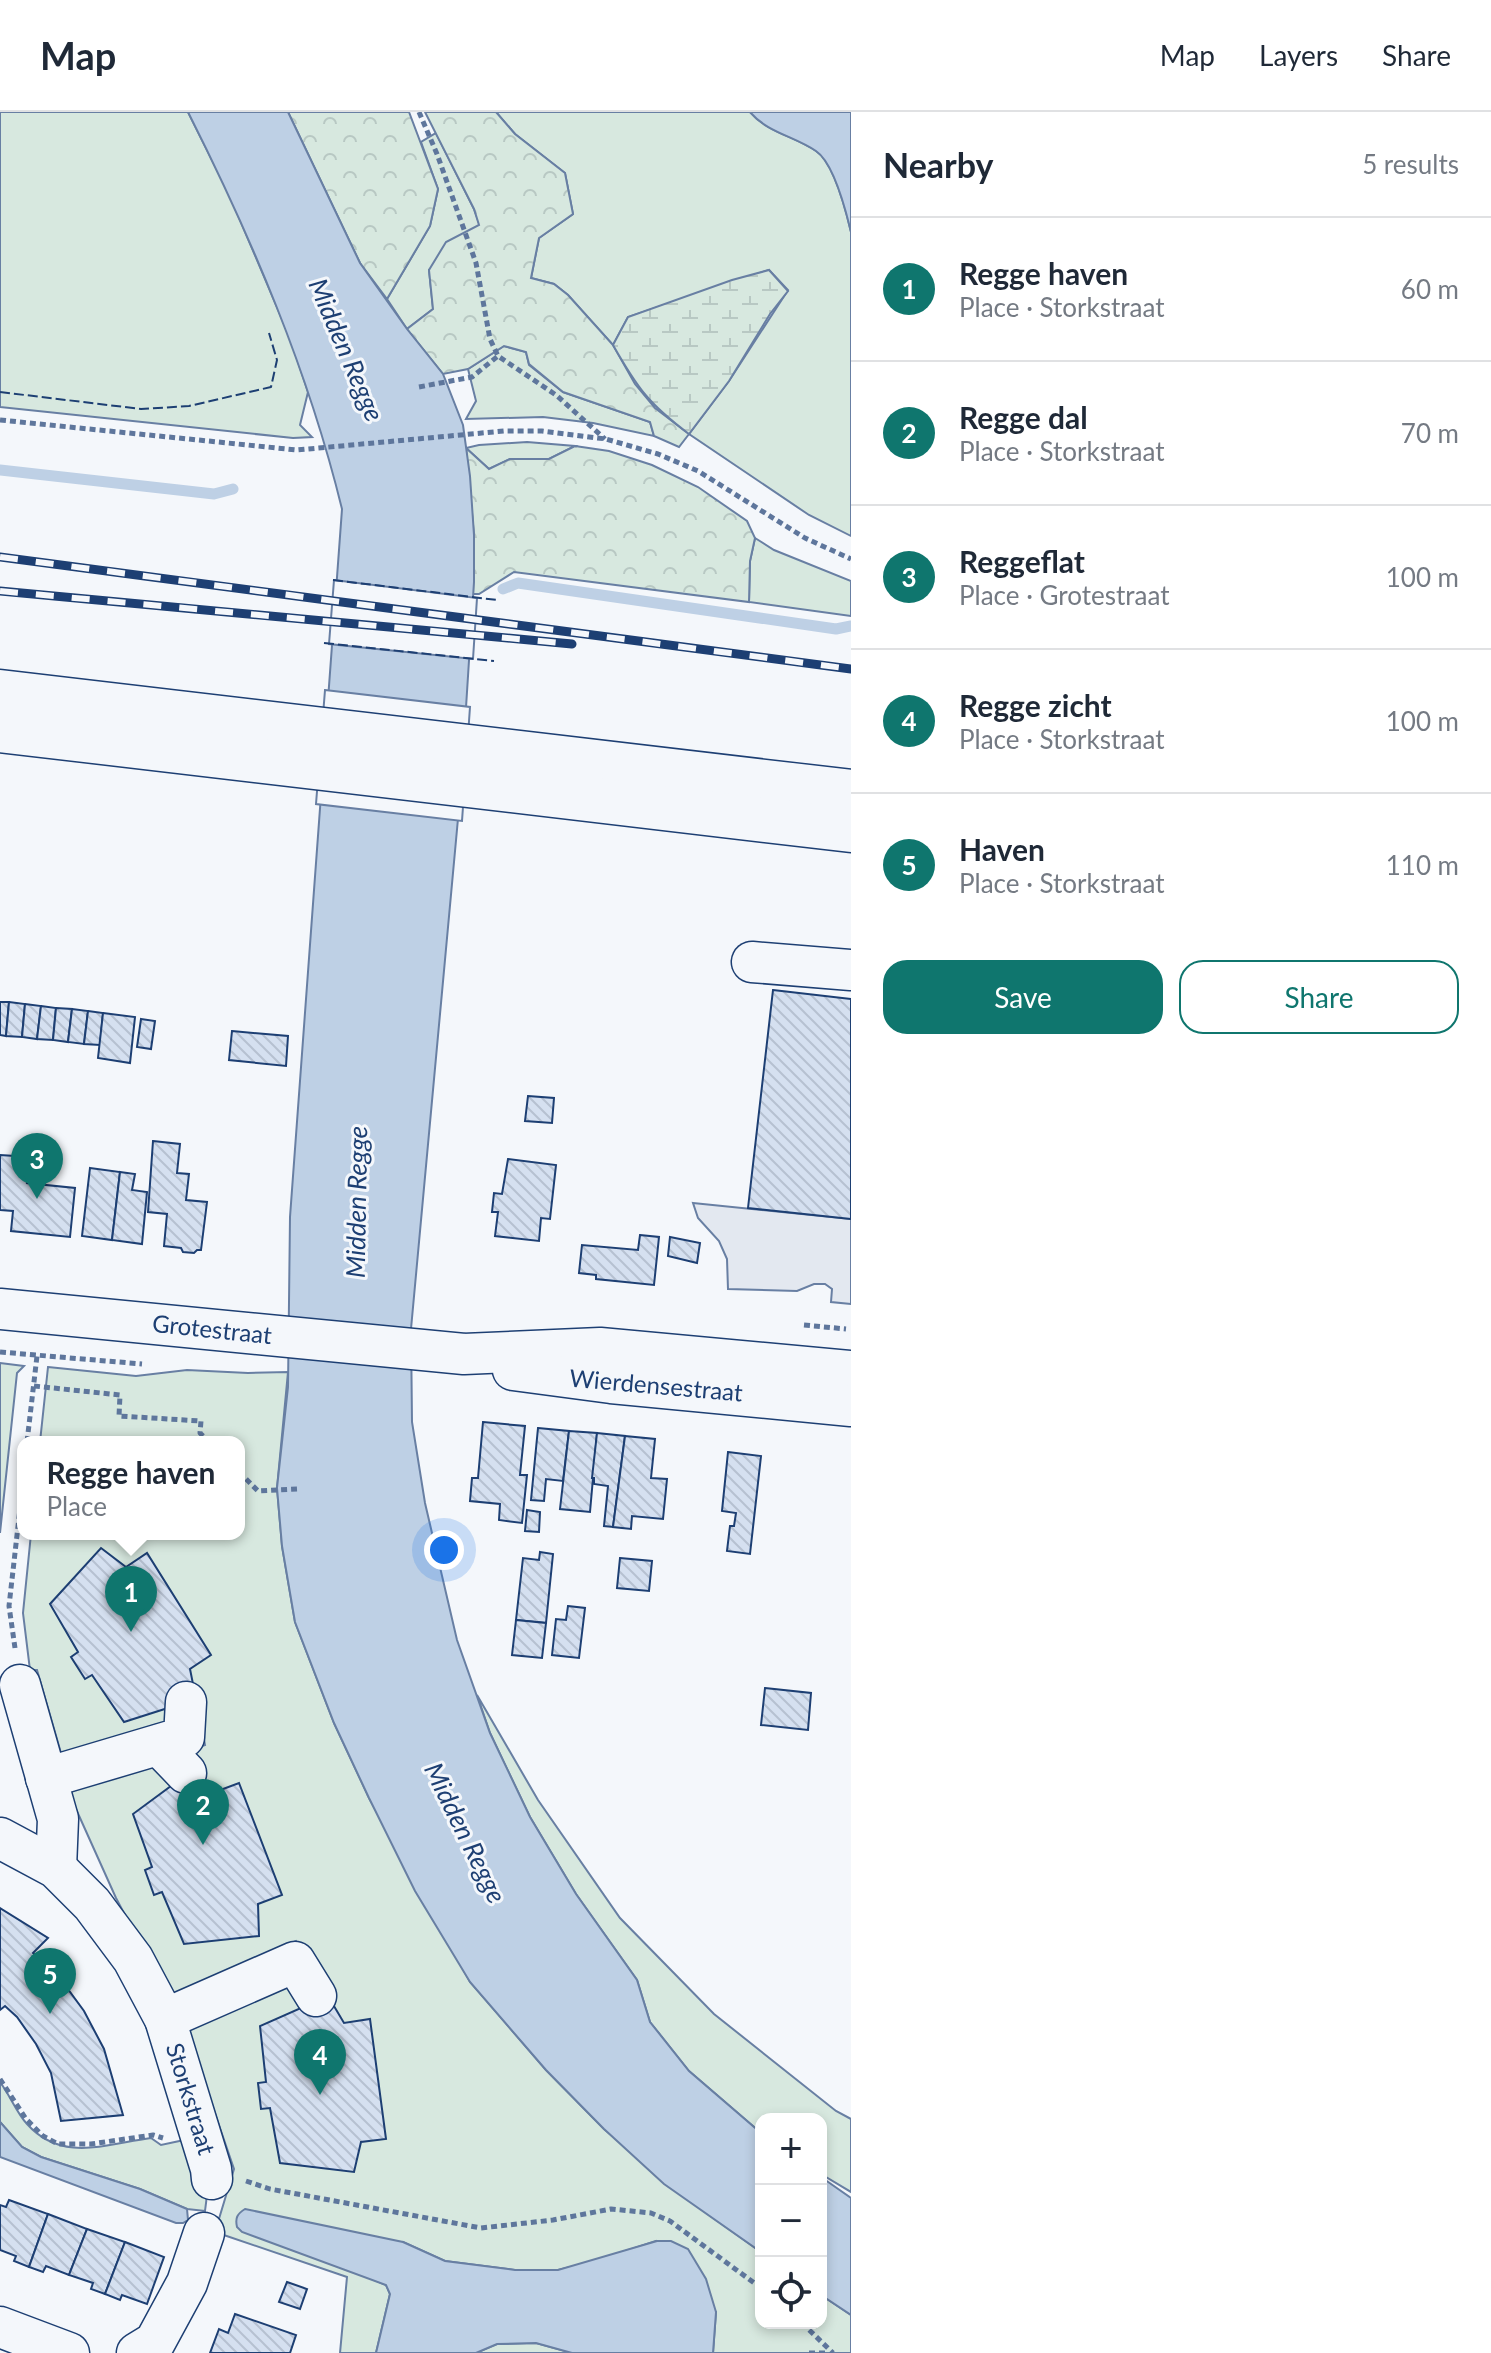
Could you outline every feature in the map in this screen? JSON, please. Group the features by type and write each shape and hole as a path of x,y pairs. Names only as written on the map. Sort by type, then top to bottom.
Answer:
{"main road":[{"path":"0,692 293,745 495,770 851,830"},
{"path":"0,730 293,745"},
{"path":"495,770 851,792"}],"street":[{"path":"752,962 851,970"},
{"name":"Grotestraat","path":"0,1309 425,1350"},
{"name":"Wierdensestraat","path":"425,1350 464,1354 523,1373 751,1362 851,1371"},
{"name":"Wierdensestraat","path":"751,1362 851,1406"},
{"path":"20,1685 58,1819 56,1868"},
{"path":"46,1778 172,1759 184,1737 186,1702"},
{"name":"Storkstraat","path":"0,1838 56,1868 92,1904 133,1959 165,2019 212,2174"},
{"name":"Storkstraat","path":"165,2019 295,1962 316,1996"},
{"path":"137,2353 155,2342 187,2283 204,2233"},
{"path":"0,2327 69,2353"}],"path":[{"path":"419,112 476,263 490,339 498,356 556,395 606,439"},
{"path":"419,387 472,377 498,356"},
{"path":"0,420 297,450 504,431 542,431 606,439 658,454 698,471 805,538 851,559"},
{"path":"28,1436 37,1356"},
{"path":"34,1386 120,1395 119,1416 201,1421 200,1433 203,1436"},
{"path":"245,1478 258,1491 297,1489"},
{"path":"17,1535 9,1606 20,1685"},
{"path":"0,2079 26,2119 43,2136 58,2144 91,2144 153,2135"},
{"path":"212,2174 270,2189 481,2228 553,2220 611,2209 651,2213 670,2221 706,2245 755,2283"},
{"path":"809,2329 833,2353"},
{"path":"809,2353 826,2353"}],"green space":[{"path":"0,112 188,112 229,194 290,338 308,392 300,425 312,437 293,438 0,407"},
{"path":"288,112 409,112 438,189 430,226 387,299 360,263"},
{"path":"425,112 496,112 515,134 565,173 573,214 539,238 531,278 554,284 568,295 613,345 635,384 655,408 689,434 679,447 654,436 650,422 563,392 529,364 526,352 504,346 468,369 443,374 407,329 433,309 429,270 446,242 479,225"},
{"path":"496,112 750,112 773,130 808,146 822,157 838,188 851,232 851,536 809,515 689,434 729,381 788,290 769,270 628,317 613,345 568,295 554,284 531,278 539,238 573,214 565,173 515,134"},
{"path":"436,133 480,226 429,270 433,309 407,329 387,299 430,226 438,189 421,142"},
{"path":"769,270 788,291 770,314 729,381 689,434 645,395 613,345 628,317"},
{"path":"504,346 526,352 529,365 563,392 650,422 654,436 593,423 543,417 466,419 476,401 468,369"},
{"path":"527,442 575,446 549,459 510,459 489,469 466,448 479,445"},
{"path":"575,446 609,451 652,465 698,487 747,521 755,538 750,561 749,602 514,572 479,594 473,594 474,535 466,448 489,469 510,459 549,459"},
{"path":"755,538 774,550 851,581 851,616 749,602 750,561"},
{"path":"0,1363 24,1366 17,1373 0,1533"},
{"path":"48,1367 136,1376 187,1370 288,1372 277,1488 282,1546 295,1622 334,1723 369,1798 470,1982 546,2070 604,2129 688,2200 755,2248 755,2329 827,2329 827,2299 851,2315 851,2353 713,2353 716,2312 656,2241 558,2270 515,2270 445,2261 403,2242 358,2273 386,2285 390,2294 376,2353 340,2353 347,2277 215,2232 234,2169 185,2026 311,1967 296,1941 171,2002 116,1898 67,1789 205,1745 200,1717 63,1760 37,1670 30,1670 23,1613 30,1540 245,1540 245,1436 41,1436"},
{"path":"477,1695 538,1800 620,1918 714,2014 836,2111 851,2119 851,2192 827,2178 827,2113 755,2113 755,2128 689,2071 650,2022 637,1980 576,1894 530,1817 490,1733"},
{"path":"0,2082 27,2124 55,2143 85,2148 151,2138 161,2145 189,2139 207,2195 205,2211 187,2209 140,2189 41,2157 22,2147 0,2122"},
{"path":"536,2343 572,2353 476,2353 497,2344"}],"shaded area":[{"path":"693,1203 851,1219 851,1304 831,1302 832,1289 825,1284 814,1284 797,1291 728,1289 727,1259 719,1241 698,1218"}],"water":[{"name":"Midden Regge","path":"188,112 288,112 360,263 443,374 463,425 470,476 474,582 461,786 411,1329 412,1422 425,1503 457,1640 490,1733 530,1817 576,1894 637,1980 650,2022 689,2071 755,2128 755,2248 664,2184 604,2129 546,2070 470,1982 415,1891 369,1798 334,1723 295,1622 282,1546 277,1488 288,1387 290,1217 342,509 313,406 276,306"},
{"path":"750,112 851,112 851,232 838,188 822,157 808,146 765,125"},
{"path":"0,2122 22,2147 41,2157 140,2189 187,2209 188,2220 176,2223 0,2157"},
{"path":"827,2181 851,2198 851,2315 827,2299"},
{"path":"245,2209 403,2242 445,2261 515,2270 558,2270 657,2241 671,2241 688,2249 706,2279 716,2312 713,2353 572,2353 536,2343 497,2344 476,2353 376,2353 390,2294 386,2285 242,2232 237,2227 237,2219"}],"pier":[{"path":"334,580 477,598 473,659 329,644"},
{"path":"325,690 470,707 462,821 316,804"}],"building":[{"path":"773,990 851,999 851,1219 748,1208"},
{"path":"0,1002 9,1002 6,1036 0,1035"},
{"path":"9,1002 25,1004 22,1037 6,1036"},
{"path":"25,1004 41,1006 37,1039 22,1037"},
{"path":"41,1006 56,1008 53,1040 37,1039"},
{"path":"56,1008 72,1009 68,1042 53,1040"},
{"path":"72,1009 88,1011 84,1044 68,1042"},
{"path":"88,1011 103,1013 100,1045 84,1044"},
{"path":"103,1013 135,1017 130,1063 98,1058"},
{"path":"141,1019 155,1021 151,1049 137,1047"},
{"path":"232,1031 288,1036 286,1066 229,1060"},
{"path":"528,1096 554,1098 552,1123 525,1121"},
{"path":"153,1141 180,1144 177,1173 189,1174 186,1200 207,1202 201,1250 194,1253 164,1246 167,1214 148,1212"},
{"path":"0,1155 30,1157 27,1183 75,1188 70,1237 11,1231 13,1211 0,1210"},
{"path":"508,1159 556,1165 550,1219 541,1218 539,1241 495,1236 498,1212 492,1212 494,1193 502,1194"},
{"path":"90,1168 120,1172 112,1240 82,1236"},
{"path":"120,1172 135,1174 132,1190 147,1192 142,1244 112,1240"},
{"path":"640,1235 659,1237 654,1285 596,1279 596,1275 579,1273 582,1245 638,1250"},
{"path":"670,1237 700,1243 697,1263 668,1256"},
{"path":"483,1422 525,1426 520,1475 527,1475 522,1523 499,1520 500,1504 470,1501 472,1478 478,1478"},
{"path":"538,1428 569,1431 563,1481 546,1479 544,1501 531,1500"},
{"path":"569,1431 597,1433 590,1512 560,1509"},
{"path":"597,1433 625,1436 613,1527 604,1526 608,1486 594,1484 592,1478"},
{"path":"625,1436 655,1439 651,1478 667,1479 663,1519 632,1516 631,1529 613,1527"},
{"path":"728,1452 761,1456 750,1554 727,1551 730,1526 734,1526 736,1513 722,1511"},
{"path":"527,1510 540,1512 539,1532 525,1531"},
{"path":"101,1548 126,1567 147,1553 211,1655 190,1669 196,1699 124,1722 92,1675 85,1679 71,1657 78,1652 50,1604"},
{"path":"540,1552 553,1554 546,1623 516,1620 523,1558 539,1560"},
{"path":"620,1558 652,1561 649,1591 617,1588"},
{"path":"568,1606 585,1608 579,1658 552,1655 556,1619 566,1620"},
{"path":"516,1620 546,1623 542,1658 512,1655"},
{"path":"765,1688 811,1693 808,1730 761,1725"},
{"path":"194,1769 215,1792 239,1783 282,1895 258,1904 259,1936 184,1944 162,1892 154,1895 145,1870 152,1867 133,1814"},
{"path":"0,1908 48,1938 33,1953 59,1977 84,2011 104,2049 123,2115 61,2121 51,2073 36,2044 17,2017 5,2006 0,2010"},
{"path":"328,1996 344,2023 370,2019 386,2139 361,2142 354,2172 280,2163 270,2108 261,2109 258,2083 266,2082 260,2026"},
{"path":"9,2200 48,2214 29,2267 14,2261 16,2256 0,2250 0,2205 6,2207"},
{"path":"48,2214 87,2229 69,2275 46,2266 43,2272 29,2267"},
{"path":"87,2229 125,2242 105,2294 91,2289 93,2283 69,2275"},
{"path":"125,2242 164,2257 147,2304 122,2295 120,2300 105,2294"},
{"path":"287,2282 307,2289 300,2309 279,2302"},
{"path":"235,2314 296,2335 290,2353 210,2353 219,2329 228,2333"}],"waterway":[{"path":"0,470 214,494 233,489"},
{"path":"503,589 518,583 836,629 851,626"}],"railway":[{"path":"0,557 851,669"},
{"path":"0,591 572,644"}],"fence":[{"path":"0,392 141,409 189,406 271,387 277,360 269,333"},
{"path":"333,580 497,600"},
{"path":"324,643 494,661"}],"place":[{"name":"Reggeflat","path":"37,1199"},
{"name":"Regge haven","path":"131,1632"},
{"name":"Regge dal","path":"203,1845"},
{"name":"Haven","path":"50,2014"},
{"name":"Regge zicht","path":"320,2095"}]}
